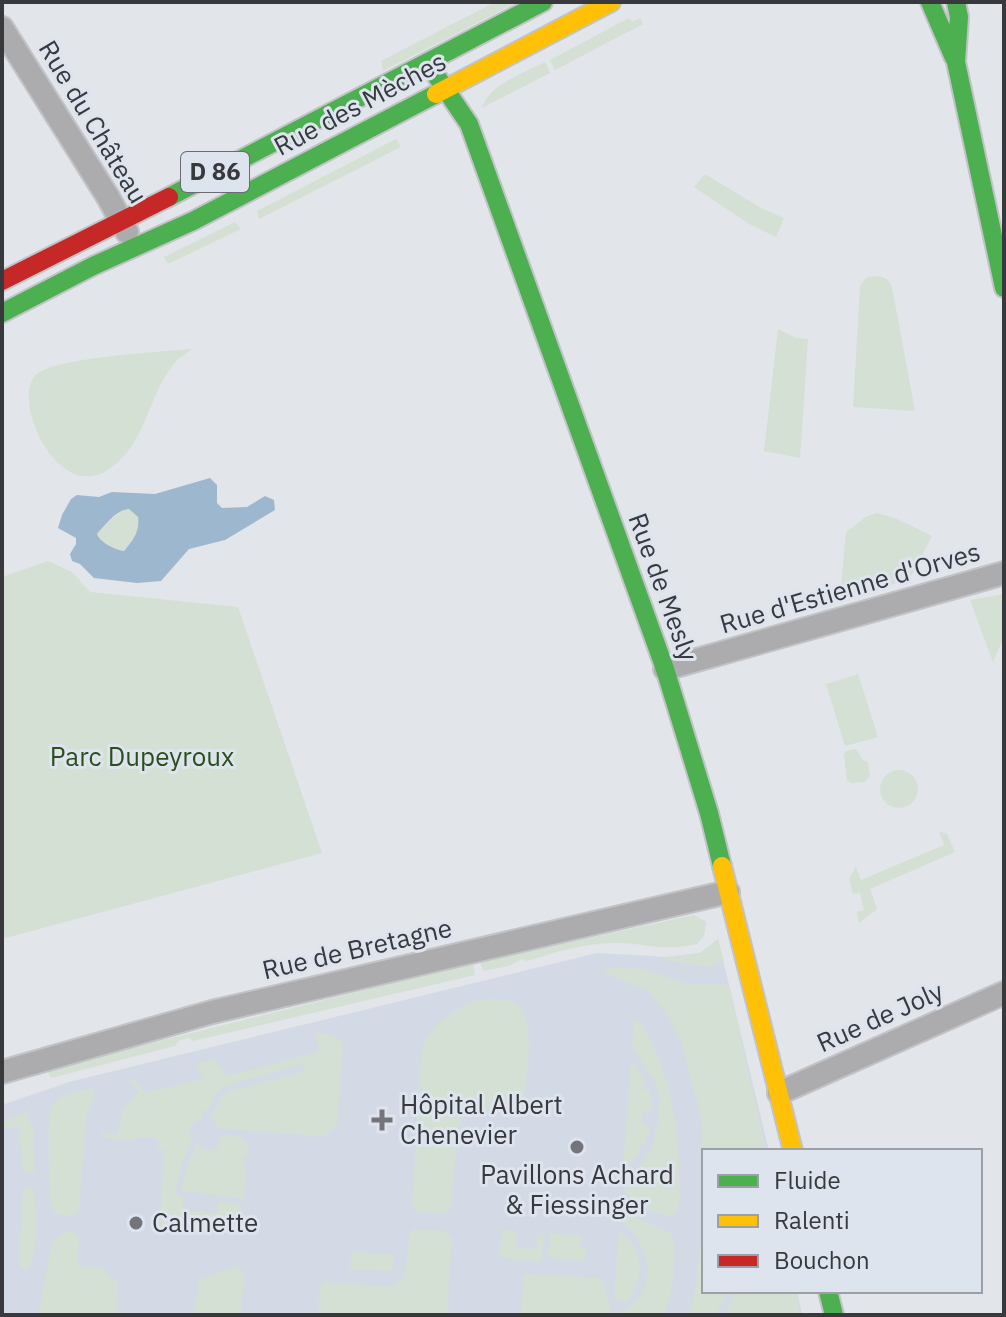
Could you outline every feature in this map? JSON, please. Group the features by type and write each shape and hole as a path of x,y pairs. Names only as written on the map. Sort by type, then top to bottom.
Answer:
{"main road":[{"name":"Rue des Mèches","path":"2,281 543,2"},
{"name":"Rue des Mèches","path":"2,313 193,221 611,2"},
{"path":"930,2 956,62 1004,288"},
{"path":"956,2 959,17 956,62"},
{"name":"Rue de Mesly","path":"427,62 472,133 665,669 709,813 793,1149"},
{"path":"828,1293 834,1315"}],"street":[{"name":"Rue du Château","path":"2,28 135,247"},
{"name":"Rue d'Estienne d'Orves","path":"665,669 1004,573"},
{"name":"Rue de Bretagne","path":"2,1072 212,1012 728,892"},
{"name":"Rue de Joly","path":"779,1093 1004,993"}],"shaded area":[{"name":"Hôpital Albert Chenevier","path":"718,939 769,1149 702,1149 702,1293 797,1293 802,1315 2,1315 2,1105 69,1082 597,953 667,957 700,953"}],"green space":[{"path":"495,2 518,2 383,71 381,61"},
{"path":"629,18 632,22 640,18 643,24 555,70 550,60"},
{"path":"545,62 550,73 482,108 486,99 500,86"},
{"path":"396,139 401,147 259,219 257,211"},
{"path":"705,174 761,208 784,218 776,237 751,225 694,187"},
{"path":"235,222 241,229 168,264 164,257"},
{"path":"875,276 886,279 892,288 915,411 853,407 860,286 866,278"},
{"path":"778,329 796,338 808,339 800,458 764,451"},
{"path":"192,349 176,362 165,377 130,449 106,471 87,476 70,472 42,442 29,403 30,386 37,374 48,368 87,359"},
{"path":"127,508 136,513 138,529 124,551 108,545 97,533 106,522"},
{"path":"877,513 932,536 909,580 840,598 846,532 867,516"},
{"name":"Parc Dupeyroux","path":"48,561 72,572 90,592 238,607 322,853 2,939 2,577"},
{"path":"1004,594 1004,636 993,662 970,600"},
{"path":"858,674 878,737 845,746 826,684"},
{"path":"856,749 868,762 870,776 864,782 851,783 847,780 844,755 846,751"},
{"path":"899,770 912,776 918,789 912,802 899,808 886,802 880,789 886,776"},
{"path":"939,831 947,834 955,852 870,889 877,909 859,923 857,912 864,910 860,893 853,894 849,878 856,867 861,880 944,845"},
{"path":"694,915 706,922 704,936 697,944 674,947 626,943 593,945 527,961 522,959 509,966 484,971 480,962"},
{"path":"718,939 724,961 711,967 666,960 667,957 700,953"},
{"path":"473,963 475,975 193,1041 189,1038 180,1040 175,1046 51,1078 48,1072 107,1054"},
{"path":"618,967 643,969 685,983 729,985 766,1149 702,1149 702,1153 701,1116 682,1043 667,1015 650,993 601,970"},
{"path":"481,999 507,1000 518,1005 525,1016 529,1045 523,1105 517,1112 473,1109 462,1114 457,1134 444,1133 443,1145 456,1147 451,1207 445,1213 417,1212 412,1203 422,1048 432,1030 446,1018"},
{"path":"640,1021 665,1075 670,1094 680,1188 674,1215 647,1209 625,1192 652,1145 659,1102 662,1101 654,1081 632,1046 634,1022"},
{"path":"323,1033 343,1043 337,1125 324,1136 221,1129 210,1118 221,1098 230,1091 306,1071 302,1064 227,1085 217,1092 207,1111 204,1109 203,1118 193,1124 189,1133 192,1142 182,1163 175,1194 183,1197 183,1211 217,1213 218,1202 238,1204 243,1210 239,1220 196,1231 153,1227 154,1219 160,1219 165,1150 158,1149 159,1139 103,1138 101,1135 101,1132 117,1135 123,1110 139,1092 129,1079 135,1079 145,1093 204,1079 195,1064 214,1059 227,1076 319,1052 315,1034"},
{"path":"631,1064 635,1064 646,1082 642,1084 644,1091 650,1089 652,1110 644,1111 641,1124 650,1126 645,1145 641,1144 640,1154 623,1171"},
{"path":"92,1088 95,1094 86,1118 79,1212 73,1216 56,1214 51,1206 49,1167 52,1107 63,1096"},
{"path":"26,1112 33,1130 35,1170 29,1174 24,1173 23,1169 19,1126 2,1129 2,1122"},
{"path":"221,1135 240,1136 249,1145 247,1158 243,1158 246,1167 244,1199 181,1190 191,1157 196,1152 196,1144 208,1150 217,1148"},
{"path":"30,1187 35,1194 35,1243 32,1262 29,1270 25,1270 19,1265 23,1193"},
{"path":"630,1214 671,1234 674,1274 664,1315 625,1315 623,1310 640,1295 647,1275 645,1254 622,1219"},
{"path":"414,1229 446,1231 452,1237 447,1315 318,1315 320,1287 324,1282 386,1287 395,1285 405,1277 410,1233"},
{"path":"502,1230 517,1231 516,1248 536,1249 537,1233 544,1233 542,1261 500,1258"},
{"path":"619,1231 634,1247 640,1265 627,1304 614,1297"},
{"path":"66,1232 74,1232 79,1239 77,1266 107,1270 108,1275 118,1282 116,1315 38,1315 53,1240"},
{"path":"550,1234 582,1236 580,1247 586,1248 585,1261 548,1258"},
{"path":"701,1244 702,1293 725,1293 722,1305 713,1315 691,1315"},
{"path":"352,1252 395,1255 392,1271 350,1269"},
{"path":"238,1266 244,1272 241,1315 195,1315 199,1280"},
{"path":"524,1274 598,1278 603,1281 612,1315 521,1315"},
{"path":"735,1293 797,1293 799,1315 726,1315"}],"water":[{"path":"210,478 217,485 217,503 222,508 247,507 265,496 274,500 275,510 225,540 189,549 161,581 137,583 94,578 80,564 72,561 70,554 76,538 58,528 71,499 77,495 99,497 112,492 155,494","holes":["129,509 138,517 137,531 124,551 108,545 97,534 124,510"]}],"traffic: fast":[{"path":"169,197 543,2"},
{"path":"930,2 954,58"},
{"path":"956,2 959,17 956,62 1004,288"},
{"path":"433,71 469,124 665,669 722,866"},
{"path":"2,313 93,266 193,221 436,94"},
{"path":"828,1293 834,1315"}],"traffic: slow":[{"path":"436,94 611,2"},
{"path":"722,866 793,1149"}],"traffic: jam":[{"path":"2,281 169,197"}],"place":[{"name":"Hôpital Albert Chenevier","path":"382,1120"},
{"name":"Pavillons Achard & Fiessinger","path":"577,1147"},
{"name":"Calmette","path":"136,1223"}]}
